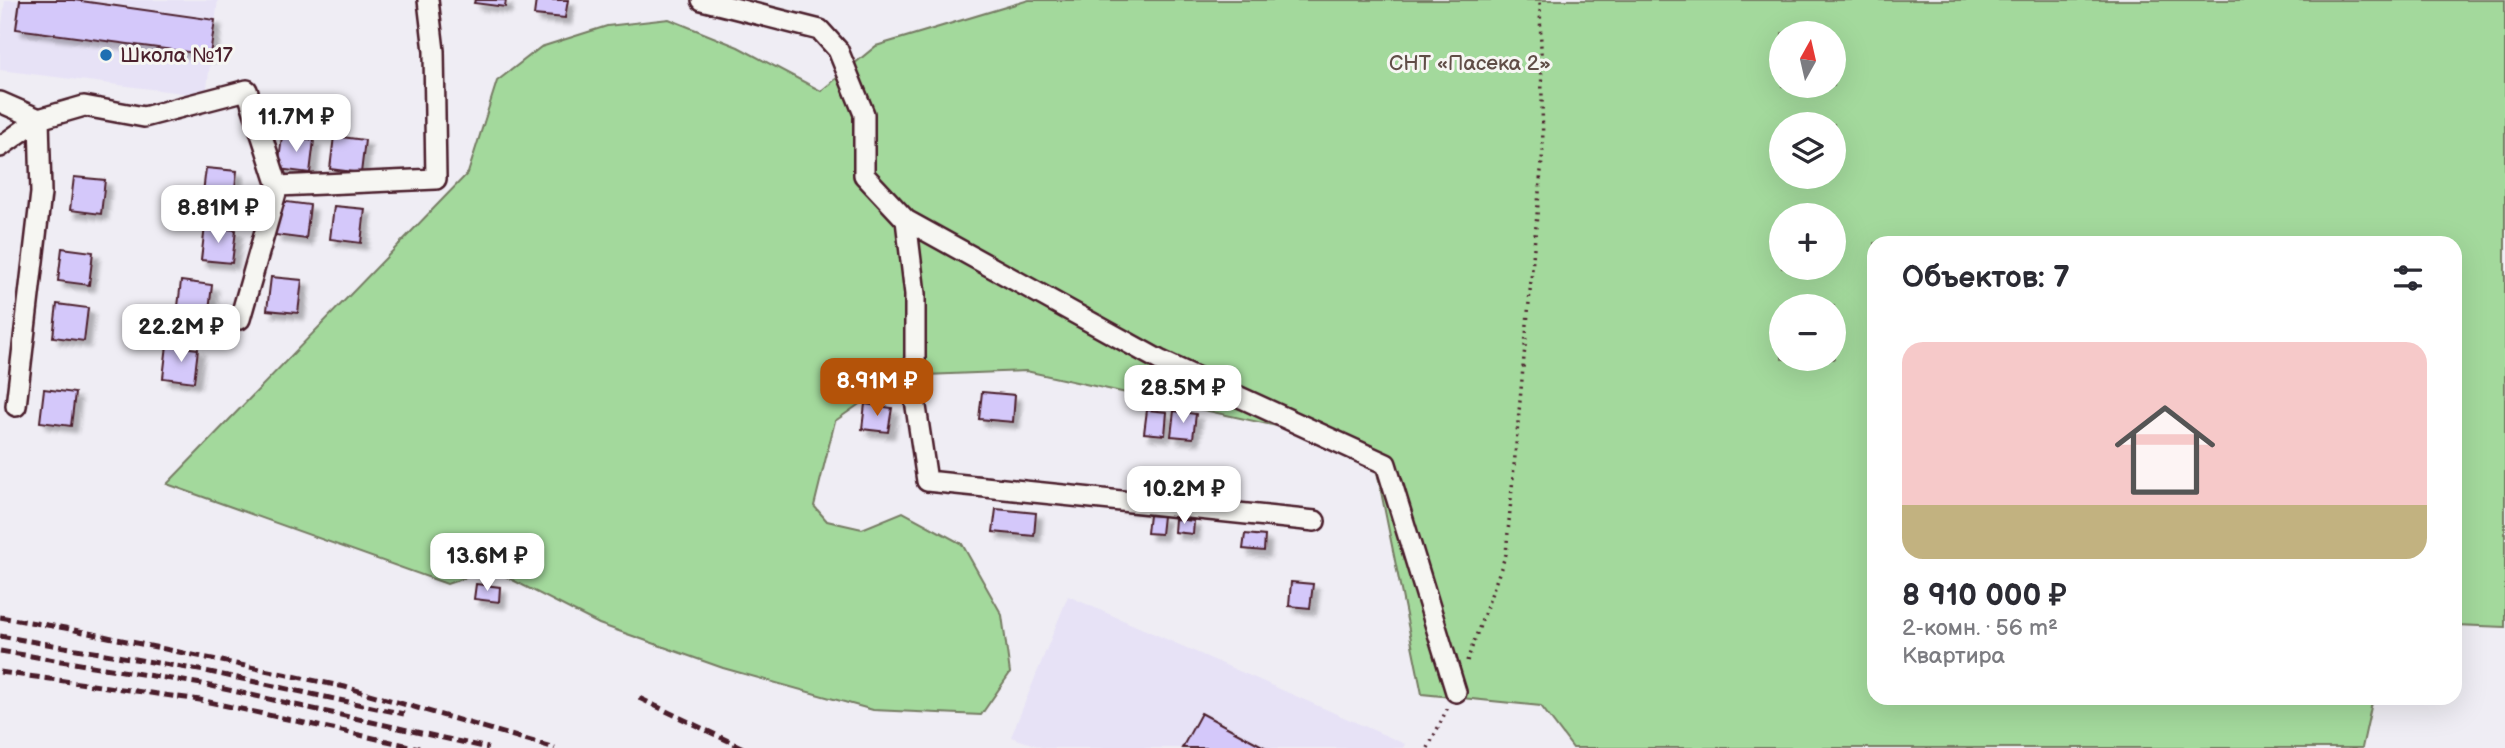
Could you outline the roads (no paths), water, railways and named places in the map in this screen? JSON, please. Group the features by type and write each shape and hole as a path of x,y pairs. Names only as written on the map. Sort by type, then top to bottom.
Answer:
{"street":[{"path":"278,186 436,178 434,51 428,0"},
{"path":"702,0 820,30 838,50 864,114 864,174 906,220 1161,361 1386,464 1456,692"},
{"path":"0,147 39,119 84,106 144,117 247,90 278,186 240,319"},
{"path":"0,102 39,119"},
{"path":"16,406 41,193 39,119"},
{"path":"906,220 915,295 915,400 927,481 1315,521"}],"railway":[{"path":"0,617 65,628 345,687 555,748"},
{"path":"0,636 205,671 404,714"},
{"path":"0,651 202,684 488,748"},
{"path":"0,672 200,700 419,748"},
{"path":"639,698 743,748"}],"place":[{"name":"Школа №17","path":"106,55"}],"park label":[{"name":"СНТ «Пасека 2»","path":"1470,63"}]}
